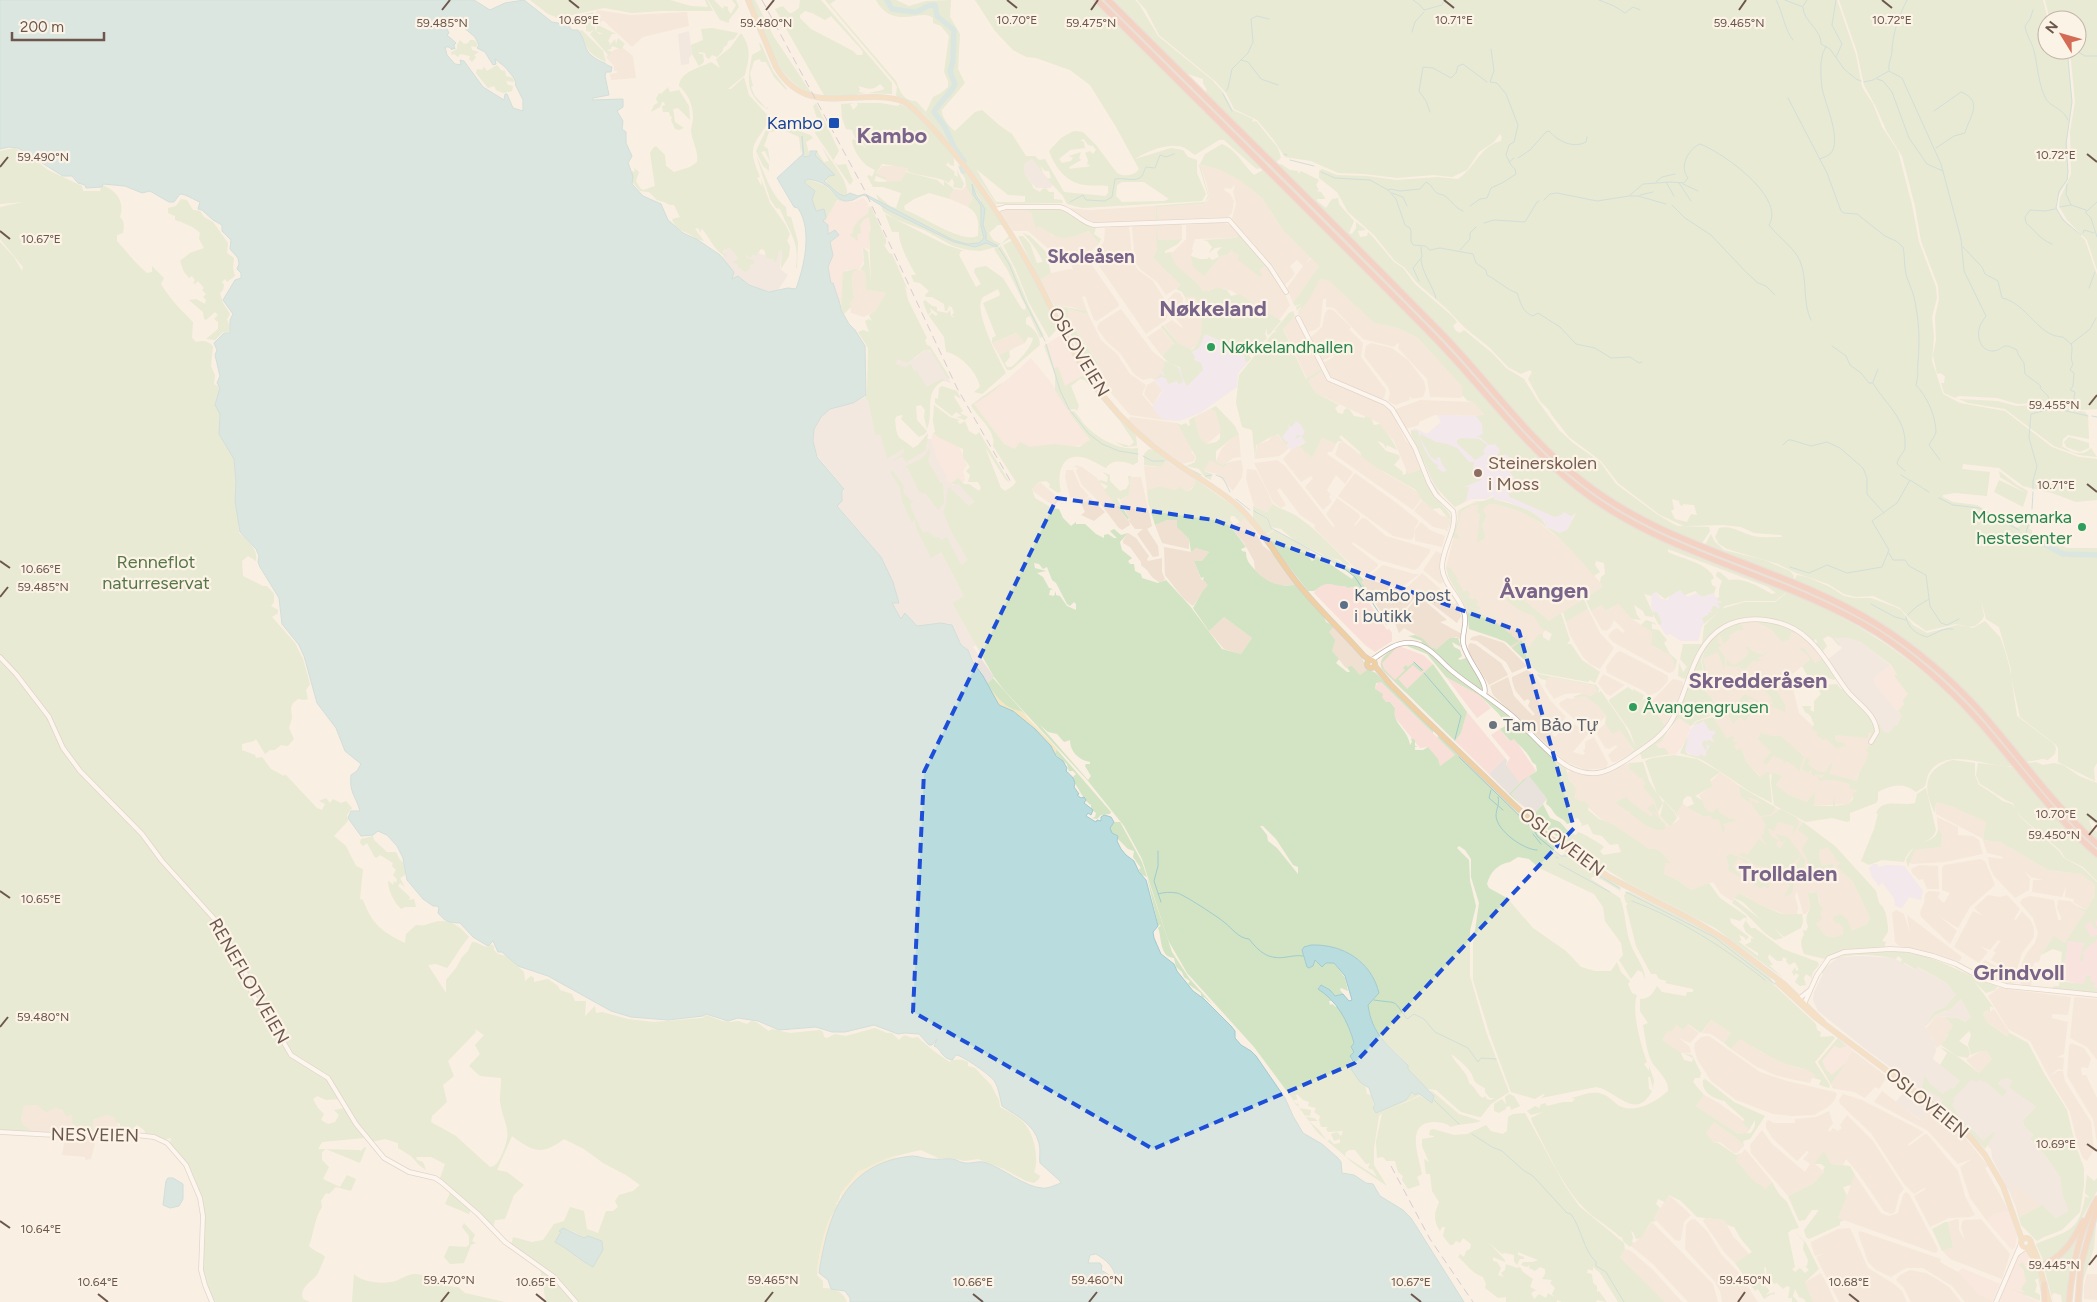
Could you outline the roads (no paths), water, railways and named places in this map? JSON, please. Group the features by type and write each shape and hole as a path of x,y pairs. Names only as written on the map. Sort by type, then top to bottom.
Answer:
{"highway":[{"path":"1097,0 1442,345 1537,450 1576,486 1614,513 1652,535 1786,588 1858,622 1912,658 1962,703 2064,823 2097,854"},
{"path":"1108,0 1447,340 1540,444 1581,480 1621,509 1659,530 1797,585 1857,613 1890,633 1922,657 1966,696 2058,806 2097,844"},
{"path":"2069,1302 2078,1246 2097,1199"},
{"path":"2040,1266 2054,1259 2068,1247 2094,1208"},
{"path":"2078,1302 2081,1264 2094,1208"},
{"path":"2044,1284 2045,1302"}],"main road":[{"name":"OSLOVEIEN","path":"748,0 776,67 782,76 795,88 806,95 827,99 880,98 900,100 932,127 996,210 1018,244 1077,355 1106,400 1133,429 1154,447 1240,508 1255,525 1300,586 1364,656 1512,804 1550,838 1609,877 1710,930 1772,976 1822,1022 1932,1104 1971,1138 1985,1155 2003,1186 2024,1243"},
{"path":"2024,1243 2029,1238 2040,1266 2049,1302"},
{"path":"2024,1243 2040,1266"},
{"path":"2024,1243 2031,1243"}],"street":[{"path":"996,210 1006,207 1060,207 1093,225 1229,220 1270,267 1286,292"},
{"path":"1298,318 1329,379 1385,403 1392,409 1415,448 1428,483 1453,511 1454,522 1445,551 1443,572 1464,612 1466,623 1463,638 1464,647 1468,658 1484,685 1484,694"},
{"path":"1372,663 1388,649 1398,644 1407,642 1419,644 1432,652 1453,672 1508,712 1569,767 1586,772 1604,771 1648,745 1667,728 1679,707 1700,652 1713,635 1734,623 1763,619 1796,630 1811,641 1849,693 1874,721 1877,732 1871,742"},
{"name":"RENEFLOTVEIEN","path":"0,657 49,716 63,748 80,771 142,834 162,861 218,923 244,968 252,994 275,1027 291,1055 328,1078 356,1124 384,1158 409,1172 435,1178 441,1182 478,1214 505,1242 554,1277 576,1302"},
{"path":"1801,1001 1810,990 1824,964 1833,956 1856,951 1890,949 1909,950 1926,954 1956,964 1984,979 2006,986 2097,995"},
{"name":"NESVEIEN","path":"0,1132 73,1136 127,1134 154,1137 167,1142 186,1166 200,1198 204,1221 201,1270 212,1302"},
{"path":"1996,1302 2016,1256 2024,1243"}],"water":[{"path":"0,0 474,0 490,10 505,3 524,0 552,22 568,25 572,30 578,30 588,52 612,67 611,72 606,72 605,76 609,95 593,98 592,100 623,99 623,107 617,111 623,121 622,129 626,132 626,143 632,156 628,163 633,176 632,184 643,196 661,204 668,220 683,233 698,240 720,255 734,272 732,279 738,276 749,285 769,292 788,288 796,289 806,249 805,227 803,217 798,208 794,207 777,178 803,154 802,136 804,157 810,156 810,151 817,151 815,155 835,175 829,176 824,181 839,194 845,196 850,193 858,196 865,194 953,240 967,244 979,243 984,238 981,226 981,206 973,194 972,184 976,195 985,209 983,225 986,240 998,246 996,247 986,243 975,247 954,242 890,211 864,195 853,200 843,200 822,183 808,179 805,181 815,191 812,199 816,211 824,209 826,217 823,221 828,225 828,234 835,230 839,235 830,242 833,255 828,267 831,283 833,283 841,310 865,346 866,395 853,403 830,409 821,417 814,429 813,441 817,457 844,489 842,491 842,501 837,506 881,557 893,582 899,603 892,603 901,619 905,613 917,626 941,623 952,625 961,645 968,650 973,662 999,705 1013,711 1035,729 1051,746 1056,756 1063,761 1067,768 1066,771 1074,780 1074,787 1079,794 1077,795 1081,798 1084,797 1086,800 1084,803 1093,810 1091,815 1088,813 1086,816 1096,822 1097,820 1101,821 1101,817 1104,815 1111,817 1114,822 1110,828 1112,833 1118,836 1117,841 1121,849 1134,861 1139,872 1146,880 1158,926 1153,932 1154,938 1161,954 1174,964 1177,971 1193,991 1204,999 1231,1026 1235,1031 1235,1038 1241,1045 1256,1056 1285,1098 1303,1133 1322,1144 1338,1158 1341,1162 1342,1173 1354,1175 1366,1183 1373,1184 1380,1196 1403,1210 1411,1218 1464,1302 850,1302 850,1298 845,1291 831,1289 828,1280 819,1273 834,1212 843,1195 855,1181 870,1169 889,1161 912,1156 926,1159 954,1159 965,1163 984,1162 1029,1185 1047,1188 1061,1183 1040,1163 1040,1149 1037,1136 1024,1121 1002,1106 998,1088 993,1079 964,1058 956,1055 952,1060 948,1059 934,1046 937,1039 932,1045 929,1045 919,1034 898,1034 874,1025 845,1032 832,1032 816,1027 779,1030 758,1021 738,1018 728,1021 706,1014 703,1016 668,1020 631,1017 611,1011 548,976 518,966 502,952 498,952 493,941 488,946 473,937 460,923 446,920 438,913 439,908 437,906 433,906 423,899 407,880 403,858 397,846 387,835 378,831 373,835 361,836 348,818 351,811 360,811 352,790 351,775 357,771 361,764 345,751 336,728 317,703 304,656 299,645 282,624 279,598 260,567 256,549 240,532 235,501 234,459 219,434 220,414 215,405 220,388 217,383 220,376 215,355 217,350 214,343 224,333 230,333 230,320 233,314 223,300 235,280 241,278 241,273 237,269 239,264 238,258 230,249 231,240 222,231 222,225 198,209 200,202 185,195 180,194 174,202 169,202 150,191 142,193 125,186 103,184 102,187 86,188 85,185 78,183 72,176 63,176 18,148 0,149","holes":["457,18 468,23 463,27 475,37 479,45 477,48 485,52 493,65 496,64 495,59 514,78 523,100 523,111 513,108 507,94 505,94 504,100 483,87 464,61 460,60 461,65 455,64 447,55 445,47 449,47 452,50 452,48 455,49 454,45 456,43 447,35 449,33 446,27 451,25 450,22","1096,1254 1109,1264 1116,1279 1101,1270 1102,1266 1100,1263 1088,1263 1090,1255"]},
{"path":"1323,945 1344,951 1362,963 1370,972 1379,993 1368,1005 1373,1024 1393,1051 1408,1065 1408,1069 1434,1096 1432,1103 1418,1093 1415,1095 1412,1092 1406,1100 1376,1113 1373,1108 1375,1105 1369,1088 1360,1082 1351,1069 1354,1063 1350,1056 1354,1052 1351,1047 1354,1043 1349,1027 1331,999 1318,989 1321,985 1330,990 1335,996 1343,994 1349,1001 1352,1000 1345,976 1334,963 1326,963 1322,967 1315,960 1313,966 1307,967 1302,950 1304,947"},
{"path":"168,1178 173,1178 183,1184 183,1199 179,1206 170,1208 163,1205"},
{"path":"563,1228 584,1238 588,1236 602,1241 603,1250 593,1267 555,1242 561,1232 559,1231"}],"waterway":[{"path":"887,0 892,9 914,12 935,5 937,16 954,30 953,61 950,71 955,84 934,112 945,127 955,149 964,161"},
{"path":"1413,0 1424,10 1442,5 1444,0"},
{"path":"1599,0 1625,13 1633,7 1640,10"},
{"path":"1776,0 1793,40"},
{"path":"1785,0 1803,7 1806,17 1819,34 1821,44 1830,49 1844,69 1861,81"},
{"path":"1803,6 1807,0"},
{"path":"1836,0 1832,25 1842,44 1836,57"},
{"path":"1889,70 1895,30 1907,0"},
{"path":"2033,10 2025,26 2034,51 2041,87 2046,99 2063,113 2068,120"},
{"path":"1412,32 1415,22 1424,12"},
{"path":"1226,91 1232,69 1248,53 1253,42 1251,19 1257,16 1269,19"},
{"path":"1820,159 1830,154 1834,148 1835,140 1822,88 1821,61 1826,46"},
{"path":"1470,206 1480,199 1487,198 1491,188 1516,174 1506,155 1509,145 1514,142 1518,125 1506,94 1497,83 1490,82 1494,71 1491,49"},
{"path":"2087,56 2097,56"},
{"path":"1241,60 1248,62 1261,79 1278,85"},
{"path":"2068,60 2072,102 2066,144 2068,172 2067,180 2059,191 2056,208 2063,220 2081,235"},
{"path":"1430,112 1426,101 1419,91 1423,67 1433,68 1451,78 1456,73 1458,66 1463,64 1487,82"},
{"path":"1864,82 1873,80 1889,71 1902,78 1941,164 1961,239 1964,271 1986,316 1979,330 1980,342 1982,346 1993,351 2005,346 2017,350 2024,363 2025,374 2041,386 2040,388 2048,396 2049,401"},
{"path":"1877,79 1883,81 1892,92 1909,138 1927,164 1943,171"},
{"path":"1934,111 1961,92 1968,96 1974,105 1965,133 1954,136 1936,148"},
{"path":"1223,94 1232,111"},
{"path":"1788,98 1827,173 1841,211 1857,214 1885,236 1903,247 1906,274 1914,297 1918,321 1919,346 1916,385 1927,400 1932,412 1936,431 1929,445 1940,460"},
{"path":"1518,158 1530,150 1549,131 1561,141 1576,145 1586,142 1587,137"},
{"path":"1544,200 1550,194 1557,193 1597,201 1629,196 1643,184 1684,183 1688,178 1684,169 1686,159 1692,150 1700,144 1736,166 1760,189 1768,202 1772,214 1769,225 1794,251 1800,261 1804,276 1808,313 1811,320"},
{"path":"1070,202 1083,195 1086,200 1105,201 1112,197 1115,179 1139,178 1146,167 1155,168 1160,155 1166,157 1174,154"},
{"path":"1509,162 1514,158"},
{"path":"1290,160 1314,166"},
{"path":"1321,172 1335,178 1370,180 1388,190 1396,199 1405,225 1410,228 1413,245 1425,246 1430,250 1440,248 1473,254 1476,263 1486,270 1487,275 1517,293 1522,307 1529,314 1533,316 1538,313 1560,327 1576,344 1595,348 1611,358 1630,357 1639,363 1642,362"},
{"path":"1656,182 1662,177 1675,174"},
{"path":"1388,190 1420,189 1426,182 1437,193 1444,195 1463,211"},
{"path":"1666,182 1674,196"},
{"path":"1679,183 1691,201"},
{"path":"1683,184 1698,191"},
{"path":"2067,184 2066,194 2071,205 2086,210 2086,213 2091,218 2097,237"},
{"path":"1640,195 1653,192"},
{"path":"1392,193 1403,197 1407,206"},
{"path":"1630,196 1638,196 1666,204"},
{"path":"1484,223 1494,220 1525,222 1539,201"},
{"path":"2087,211 2097,202"},
{"path":"1672,205 1685,218 1711,235 1747,273 1758,283 1766,286 1775,295"},
{"path":"2060,207 2071,205"},
{"path":"2052,244 2047,242 2026,223 2025,217 2030,210 2045,211 2055,209"},
{"path":"1460,250 1470,239 1470,233 1476,227"},
{"path":"2083,233 2084,230 2094,233"},
{"path":"1419,281 1413,268 1422,257 1421,247"},
{"path":"1963,247 1982,267 1985,274 1998,281 2002,298 2019,306 2046,332 2054,336 2063,337 2071,344"},
{"path":"999,248 1009,264 1023,298 1045,341"},
{"path":"1421,259 1423,269 1436,298"},
{"path":"2089,288 2095,272"},
{"path":"2077,408 2073,403 2075,392 2070,390 2073,386 2074,373 2070,370 2073,364 2071,344 2090,329 2096,318"},
{"path":"1046,344 1060,390 1069,409 1089,434 1102,444 1119,451 1138,454"},
{"path":"1832,346 1846,356 1850,365 1861,373 1869,383 1873,383 1895,413 1903,428 1905,437 1904,451 1897,464 1905,471"},
{"path":"1873,382 1878,369"},
{"path":"2033,489 2037,466 2029,438 2031,414 2054,408 2088,416"},
{"path":"2092,416 2097,417"},
{"path":"1783,445 1788,440 1791,440 1811,446 1827,442 1840,448 1863,468 1867,478 1867,494 1884,513"},
{"path":"1143,456 1152,461 1164,461"},
{"path":"1189,469 1201,475"},
{"path":"1206,476 1212,475"},
{"path":"1216,475 1223,478 1230,492"},
{"path":"1901,475 1909,480"},
{"path":"1790,567 1809,573 1827,565 1847,573 1882,567 1889,550 1872,521 1897,503 1910,480 1929,492"},
{"path":"2032,509 2033,492"},
{"path":"1939,498 1953,505 1979,508 2019,530"},
{"path":"1236,499 1250,510"},
{"path":"1254,511 1267,518 1271,528 1342,567 1355,577 1364,591"},
{"path":"2031,537 2026,532 2032,514"},
{"path":"2031,537 2063,554 2097,555"},
{"path":"1889,553 1893,560 1905,560 1909,566 1926,575 1930,606 1941,623 1947,625 1959,619"},
{"path":"1367,594 1386,624"},
{"path":"1908,615 1916,607 1929,599"},
{"path":"1871,604 1895,617 1906,620"},
{"path":"1906,617 1913,630 1927,637 1943,630 1953,629"},
{"path":"1414,662 1422,670"},
{"path":"1424,673 1461,716 1455,739"},
{"path":"1459,757 1533,829 1538,837 1561,856 1568,856 1619,888"},
{"path":"1491,790 1489,798 1503,810"},
{"path":"1498,797 1499,802 1496,816 1501,828 1512,839 1525,847 1537,850"},
{"path":"1533,834 1541,844"},
{"path":"1158,851 1158,866 1154,881 1161,902"},
{"path":"1559,864 1610,892"},
{"path":"1626,892 1714,937 1775,984"},
{"path":"1158,894 1175,893 1186,897 1221,919 1239,935 1249,939 1265,954 1281,958 1303,956"},
{"path":"1632,901 1667,916 1702,935 1765,980"},
{"path":"1374,1000 1394,1003 1407,1019 1414,1014 1424,1019 1435,1032 1468,1048 1478,1062 1481,1058 1496,1059"},
{"path":"1434,1100 1459,1124"},
{"path":"1472,1134 1502,1151 1523,1170 1533,1176 1567,1213 1571,1214 1588,1251 1596,1262 1596,1266 1606,1272 1624,1302"}],"railway":[{"path":"762,0 864,189 957,388 1011,482"},
{"path":"1391,1166 1430,1239 1473,1302"}],"place":[{"name":"Kambo","path":"834,123"},
{"name":"Nøkkelandhallen","path":"1211,347"},
{"name":"Steinerskolen i Moss","path":"1478,473"},
{"name":"Mossemarka hestesenter","path":"2082,527"},
{"name":"Kambo post i butikk","path":"1344,605"},
{"name":"Åvangengrusen","path":"1633,707"},
{"name":"Tam Bảo Tự","path":"1493,725"}],"district":[{"name":"Kambo","path":"892,135"},
{"name":"Skoleåsen","path":"1091,256"},
{"name":"Nøkkeland","path":"1213,308"},
{"name":"Åvangen","path":"1544,590"},
{"name":"Skredderåsen","path":"1758,680"},
{"name":"Trolldalen","path":"1788,873"},
{"name":"Grindvoll","path":"2019,972"}],"park label":[{"name":"Renneflot naturreservat","path":"156,572"}]}
